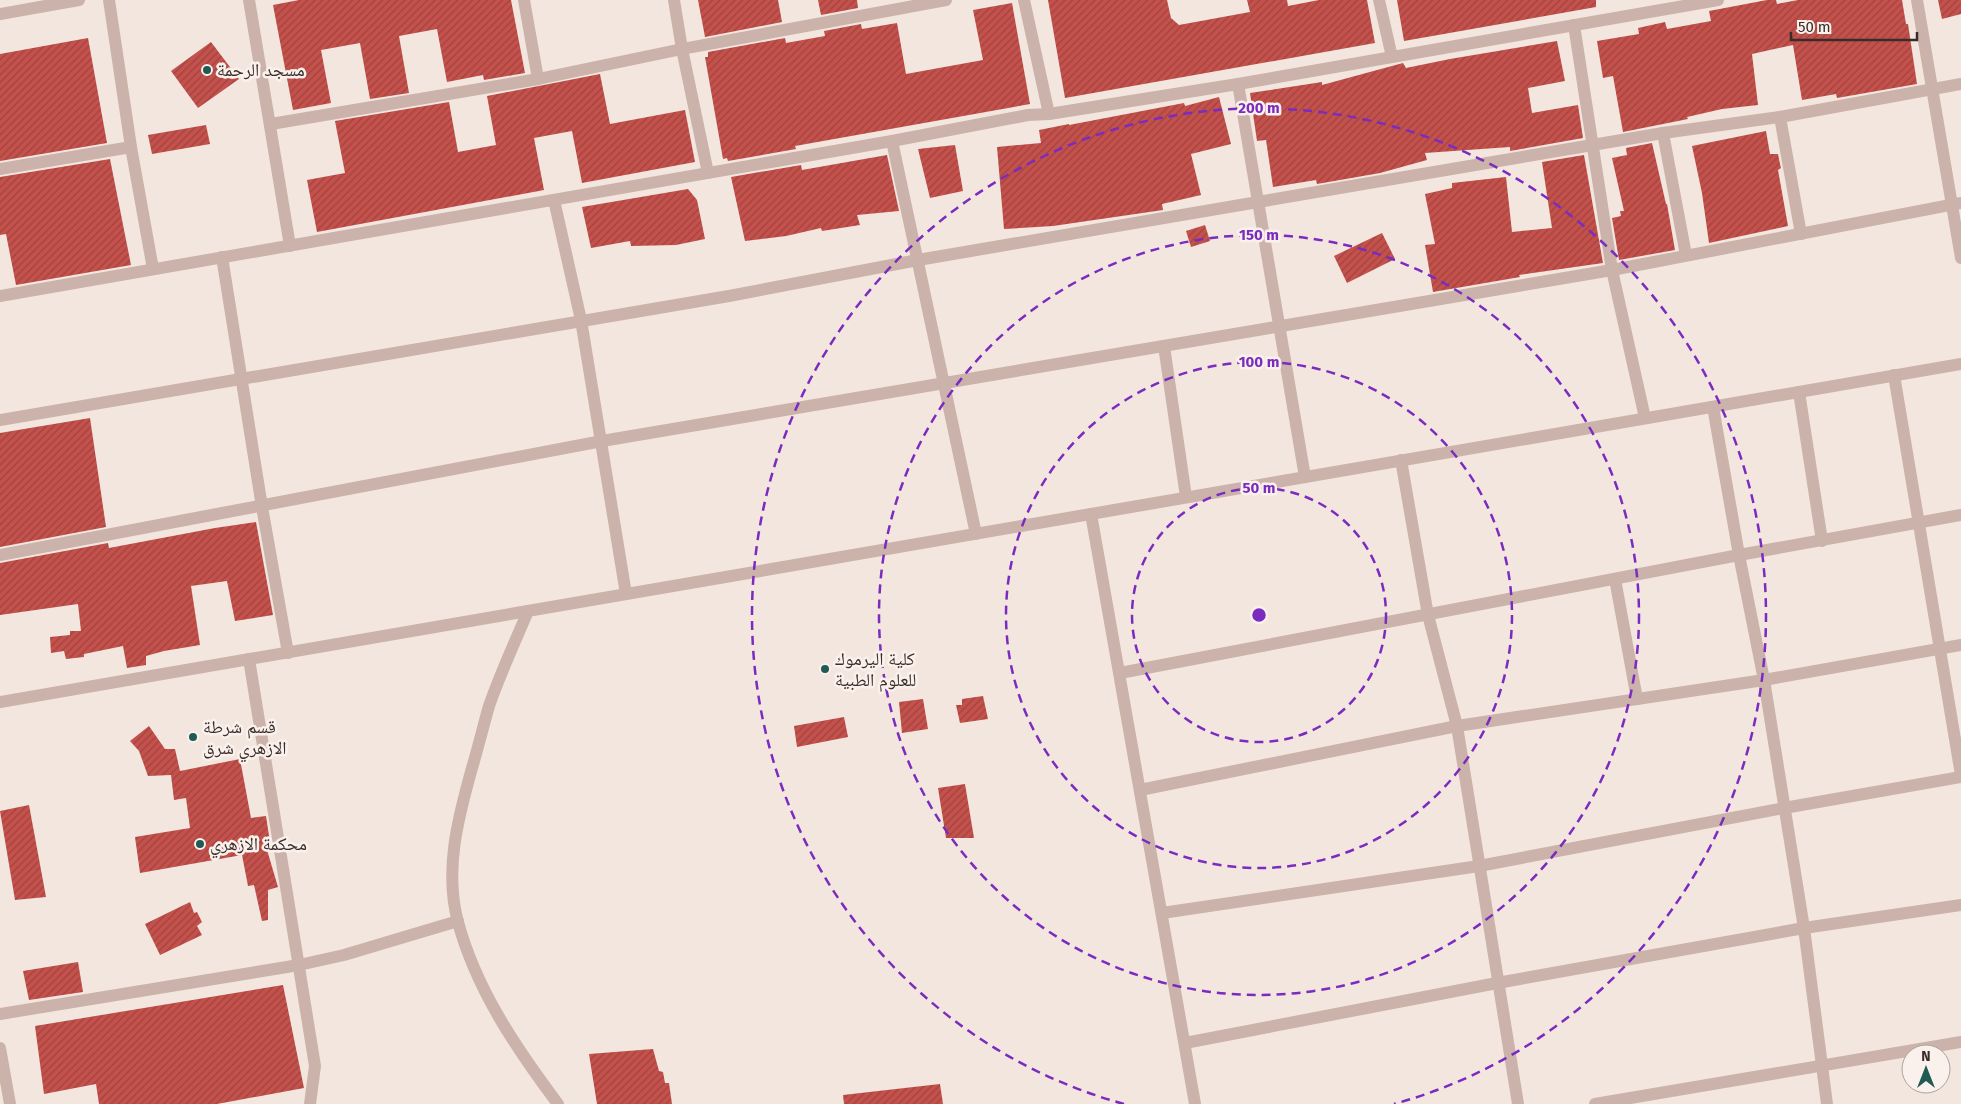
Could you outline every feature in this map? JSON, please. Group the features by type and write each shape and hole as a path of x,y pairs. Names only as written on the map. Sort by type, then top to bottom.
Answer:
{"street":[{"path":"0,14 27,4 79,0"},
{"path":"109,0 131,147 153,269"},
{"path":"249,0 290,246"},
{"path":"524,0 538,79"},
{"path":"674,0 682,49 708,173"},
{"path":"271,124 538,79 879,5 946,0"},
{"path":"1024,0 1049,114"},
{"path":"1379,0 1392,57"},
{"path":"0,296 892,141 1028,115 1049,114 1238,84 1718,0"},
{"path":"1917,0 1931,90 1956,204 1961,258"},
{"path":"1574,25 1612,270 1645,418"},
{"path":"1238,84 1305,477"},
{"path":"0,420 242,377 729,296 918,260 1663,133 1780,117 1961,84"},
{"path":"1780,117 1801,234"},
{"path":"1663,133 1686,255"},
{"path":"892,141 976,534"},
{"path":"0,169 131,147"},
{"path":"554,200 581,320 626,594"},
{"path":"0,556 602,441 1612,270 1956,204"},
{"path":"222,257 262,507 288,653"},
{"path":"1164,346 1186,497"},
{"path":"0,702 1961,364"},
{"path":"1162,913 1479,866 1961,776 1894,375"},
{"path":"1799,392 1822,540"},
{"path":"1713,406 1739,555 1764,680 1804,928 1827,1104"},
{"path":"1401,460 1428,615 1457,726 1518,1104"},
{"path":"1091,514 1195,1104"},
{"path":"1120,673 1739,555 1961,515"},
{"path":"1616,579 1637,699"},
{"path":"528,611 490,705 462,803 452,850 452,886 458,921 477,978 532,1070 558,1104"},
{"path":"1140,790 1457,726 1764,680 1961,645"},
{"path":"249,659 315,1066 310,1104"},
{"path":"1185,1043 1498,983 1804,928 1961,905"},
{"path":"0,1014 344,956 458,921"},
{"path":"1595,1104 1961,1042"},
{"path":"0,1048 3,1077 10,1104"}],"building":[{"path":"299,0 511,0 525,73 484,80 483,75 447,82 437,29 399,36 409,93 370,99 360,43 321,50 331,103 293,110 273,5"},
{"path":"698,0 778,0 782,22 705,37"},
{"path":"818,0 857,0 858,8 821,15"},
{"path":"1048,0 1167,0 1171,18 1179,25 1250,12 1247,0 1287,0 1288,6 1319,0 1367,0 1375,43 1065,98"},
{"path":"1397,0 1596,0 1596,7 1404,41"},
{"path":"1776,0 1777,4 1798,0 1902,0 1906,24 1908,24 1917,84 1837,98 1836,94 1802,100 1793,45 1752,54 1758,105 1722,109 1687,117 1688,119 1623,132 1613,76 1603,78 1597,41 1639,34 1638,28 1665,22 1667,29 1711,21 1709,11"},
{"path":"1938,0 1961,0 1961,14 1942,19"},
{"path":"1012,3 1030,104 795,146 796,149 728,161 727,158 723,159 705,57 708,57 708,52 785,38 786,43 825,36 824,31 861,24 862,29 897,23 906,74 983,60 973,10"},
{"path":"88,38 107,143 0,161 0,54"},
{"path":"1557,41 1565,81 1528,88 1532,113 1578,105 1583,138 1510,151 1510,147 1425,153 1427,160 1380,173 1317,184 1316,180 1273,187 1266,140 1257,141 1250,93 1322,82 1322,85 1403,63 1406,68"},
{"path":"211,42 239,79 198,108 171,71"},
{"path":"600,74 610,124 685,110 695,162 582,183 572,131 534,138 544,190 317,232 307,180 345,173 335,121 449,102 458,152 496,145 487,96"},
{"path":"1219,97 1231,144 1191,154 1201,195 1162,204 1163,210 1053,226 1004,229 997,147 1041,143 1039,130 1184,103 1185,106"},
{"path":"206,125 210,144 152,154 148,135"},
{"path":"1766,131 1770,154 1778,154 1781,168 1778,170 1788,226 1709,243 1702,193 1692,146"},
{"path":"1652,143 1667,204 1675,250 1619,260 1612,218 1621,216 1620,211 1624,211 1612,158 1627,155 1626,148"},
{"path":"955,145 963,191 930,198 918,149"},
{"path":"887,155 899,211 857,215 860,225 822,231 821,228 786,236 745,241 731,177 801,165 802,170"},
{"path":"1584,155 1603,263 1519,275 1520,277 1433,292 1425,245 1435,244 1425,194 1452,188 1452,183 1506,177 1512,232 1552,228 1542,162"},
{"path":"110,159 131,265 16,285 6,234 0,235 0,177"},
{"path":"688,189 697,200 705,239 676,245 631,246 630,241 591,248 582,207"},
{"path":"1205,225 1210,241 1191,247 1186,231"},
{"path":"1382,233 1395,259 1347,283 1334,256"},
{"path":"90,418 106,527 0,547 0,433"},
{"path":"256,522 273,615 235,621 227,581 191,586 200,645 146,656 146,665 127,668 123,646 84,654 84,657 66,659 64,651 51,653 50,637 70,635 70,631 81,631 78,604 0,615 0,563 108,543 109,548"},
{"path":"983,696 988,719 960,723 956,705 962,705 962,699"},
{"path":"923,699 928,729 902,733 899,702"},
{"path":"844,717 848,737 797,747 794,726"},
{"path":"149,726 165,749 175,749 180,771 240,759 251,818 266,816 271,849 267,850 278,887 268,890 268,920 262,921 254,885 248,886 242,855 140,873 135,837 190,828 186,798 174,800 171,775 148,776 139,751 130,741"},
{"path":"965,784 974,838 946,838 938,788"},
{"path":"29,805 46,897 15,900 0,811"},
{"path":"190,902 194,913 197,912 202,922 197,926 202,935 160,955 145,924"},
{"path":"78,962 83,992 29,1000 23,971"},
{"path":"283,985 304,1088 217,1104 99,1104 96,1084 44,1094 35,1026"},
{"path":"653,1049 659,1071 663,1072 665,1083 669,1083 672,1104 597,1104 589,1054"},
{"path":"940,1084 943,1104 844,1104 843,1095"}],"place":[{"name":"مسجد الرحمة","path":"207,70"},
{"name":"كلية اليرموك للعلوم الطبية","path":"825,669"},
{"name":"قسم شرطة الازهري شرق","path":"193,737"},
{"name":"محكمة الازهري","path":"200,844"}]}
